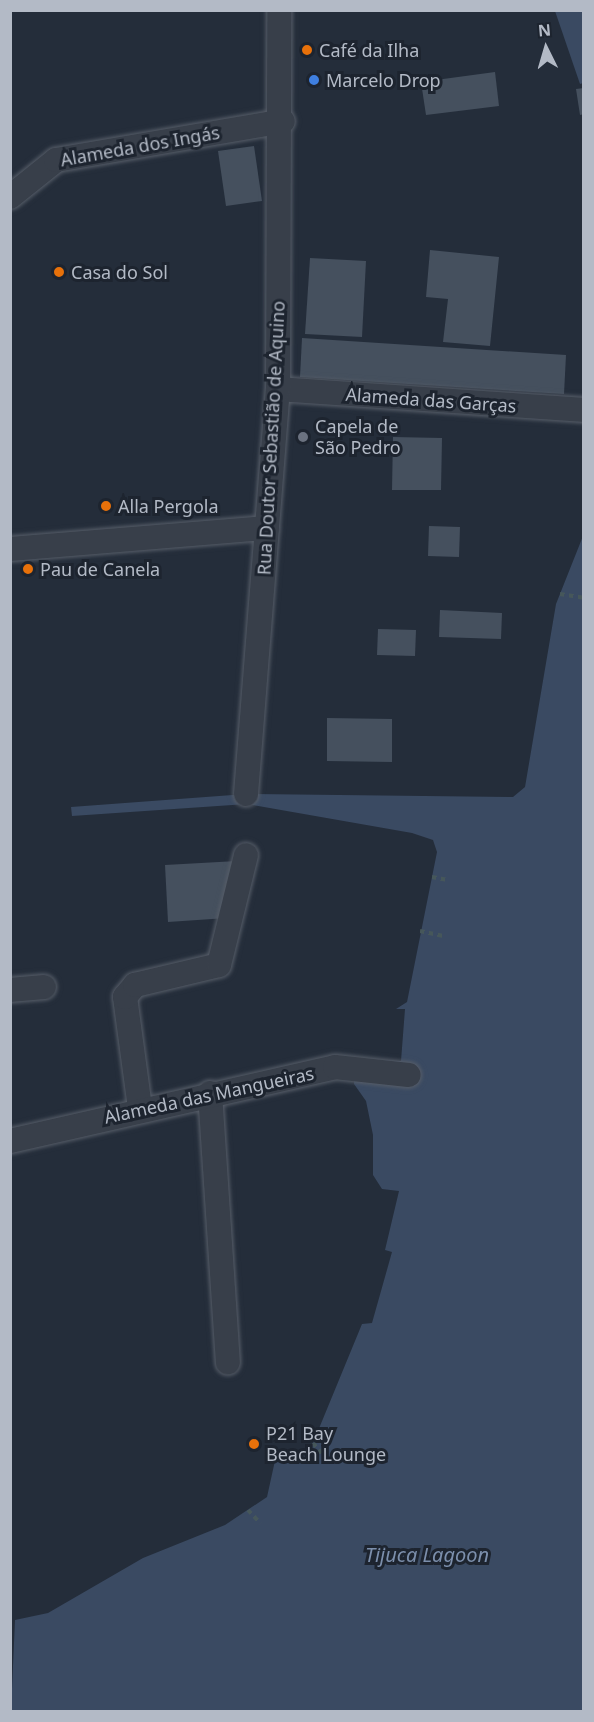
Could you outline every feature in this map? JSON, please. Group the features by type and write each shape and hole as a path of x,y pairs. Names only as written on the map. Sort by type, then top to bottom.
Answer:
{"street":[{"name":"Rua Doutor Sebastião de Aquino","path":"246,794 278,389 283,121 279,10"},
{"name":"Alameda dos Ingás","path":"10,197 56,160 283,121"},
{"name":"Alameda das Garças","path":"278,389 584,410"},
{"path":"10,549 267,528"},
{"path":"140,1108 125,997 135,985 219,965 246,855"},
{"path":"10,990 44,987"},
{"name":"Alameda das Mangueiras","path":"10,1141 140,1108 335,1067 409,1075"},
{"path":"210,1093 228,1362"}],"path":[{"path":"560,594 584,598"},
{"path":"432,877 448,880"},
{"path":"420,931 444,936"},
{"path":"313,1443 324,1456"},
{"path":"248,1510 260,1523"}],"water":[{"path":"555,11 583,11 583,83 580,84"},
{"name":"Tijuca Lagoon","path":"583,536 583,1711 11,1712 15,1620 48,1613 143,1558 225,1525 267,1497 276,1456 308,1451 313,1443 362,1324 372,1323 392,1252 385,1250 399,1191 382,1189 373,1175 373,1135 366,1101 354,1084 355,1060 401,1061 405,1009 396,1009 407,1002 437,852 433,840 412,833 247,804 72,816 71,807 246,794 513,797 525,787 556,604"}],"building":[{"path":"495,72 499,106 426,115 421,82"},
{"path":"584,88 584,114 580,115 576,89"},
{"path":"254,146 262,201 226,206 218,151"},
{"path":"430,250 499,257 490,346 443,342 448,299 426,297"},
{"path":"310,258 366,261 362,337 305,334"},
{"path":"302,338 566,355 564,394 300,377"},
{"path":"393,437 442,438 441,490 392,490"},
{"path":"429,526 460,527 459,557 428,556"},
{"path":"440,610 502,613 501,639 439,637"},
{"path":"378,629 416,630 415,656 377,655"},
{"path":"327,718 392,719 392,762 327,761"},
{"path":"237,861 227,918 168,922 165,865"}],"place":[{"name":"Café da Ilha","path":"307,50"},
{"name":"Marcelo Drop","path":"314,80"},
{"name":"Casa do Sol","path":"59,272"},
{"name":"Capela de São Pedro","path":"303,437"},
{"name":"Alla Pergola","path":"106,506"},
{"name":"Pau de Canela","path":"28,569"},
{"name":"P21 Bay Beach Lounge","path":"254,1444"}]}
